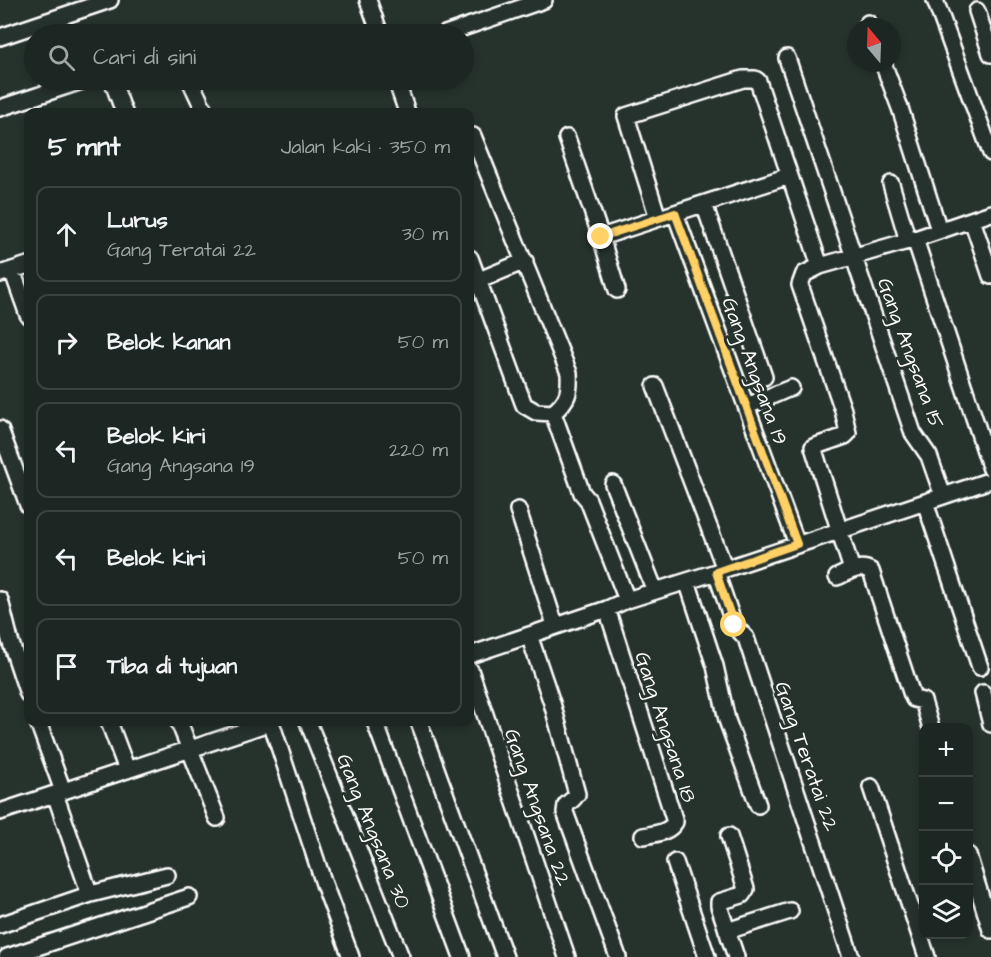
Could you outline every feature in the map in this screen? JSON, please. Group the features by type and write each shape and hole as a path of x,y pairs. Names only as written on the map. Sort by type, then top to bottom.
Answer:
{"street":[{"path":"39,24 110,0"},
{"path":"368,0 376,24"},
{"path":"474,24 544,0"},
{"path":"935,0 991,153"},
{"path":"976,11 991,54"},
{"path":"0,37 24,29"},
{"name":"Gang Angsana 15","path":"787,58 913,433 929,456 943,496"},
{"path":"886,72 939,230"},
{"path":"658,218 627,114 743,78 755,79 758,81 820,266"},
{"path":"0,108 55,90"},
{"path":"116,90 122,108"},
{"path":"195,90 203,108"},
{"path":"399,90 406,108"},
{"path":"474,138 569,373 570,390 563,404 553,413 536,412 524,405 474,271"},
{"path":"567,138 617,290"},
{"path":"601,237 789,176"},
{"path":"474,649 529,635 655,591 990,481 912,240 891,184"},
{"path":"704,204 764,376"},
{"name":"Gang Angsana 19","path":"675,213 797,544"},
{"path":"852,570 813,447 845,436 848,431 843,410 800,285 802,276 820,266 912,240 991,213"},
{"path":"972,220 991,276"},
{"path":"477,281 525,261"},
{"path":"24,266 6,272 24,307"},
{"path":"722,342 749,333"},
{"name":"Gang Teratai 22","path":"655,386 721,571 734,625 746,638 851,957"},
{"path":"746,406 772,398 776,393 791,388"},
{"path":"553,413 582,494 588,500 618,604"},
{"path":"0,429 24,494"},
{"path":"613,484 655,591"},
{"path":"925,502 980,667"},
{"path":"518,510 555,626"},
{"path":"837,577 852,570 865,568 871,571 912,695 914,699 923,701 930,723"},
{"path":"687,581 715,666 727,720 758,805"},
{"path":"0,600 5,641 24,685"},
{"name":"Gang Angsana 18","path":"618,604 675,822 672,828 664,832 642,837"},
{"path":"529,635 552,703 577,794 566,805 566,812 618,957"},
{"name":"Gang Angsana 22","path":"474,682 567,957"},
{"path":"983,693 991,724"},
{"path":"39,726 89,892 92,894"},
{"path":"110,726 127,770"},
{"path":"180,726 217,818"},
{"path":"0,812 189,749 241,726"},
{"path":"273,726 324,884 351,957"},
{"name":"Gang Angsana 30","path":"310,726 401,957"},
{"path":"376,726 462,957"},
{"path":"420,726 505,957"},
{"path":"871,787 927,957"},
{"path":"729,836 746,889 742,895 719,902 719,910 736,957"},
{"path":"675,862 707,957"},
{"path":"973,869 991,930"},
{"path":"0,926 92,894 167,875"},
{"path":"7,957 189,897"},
{"path":"727,932 790,911"}],"route":[{"path":"601,237 675,213 797,544 716,572 734,625"}]}
